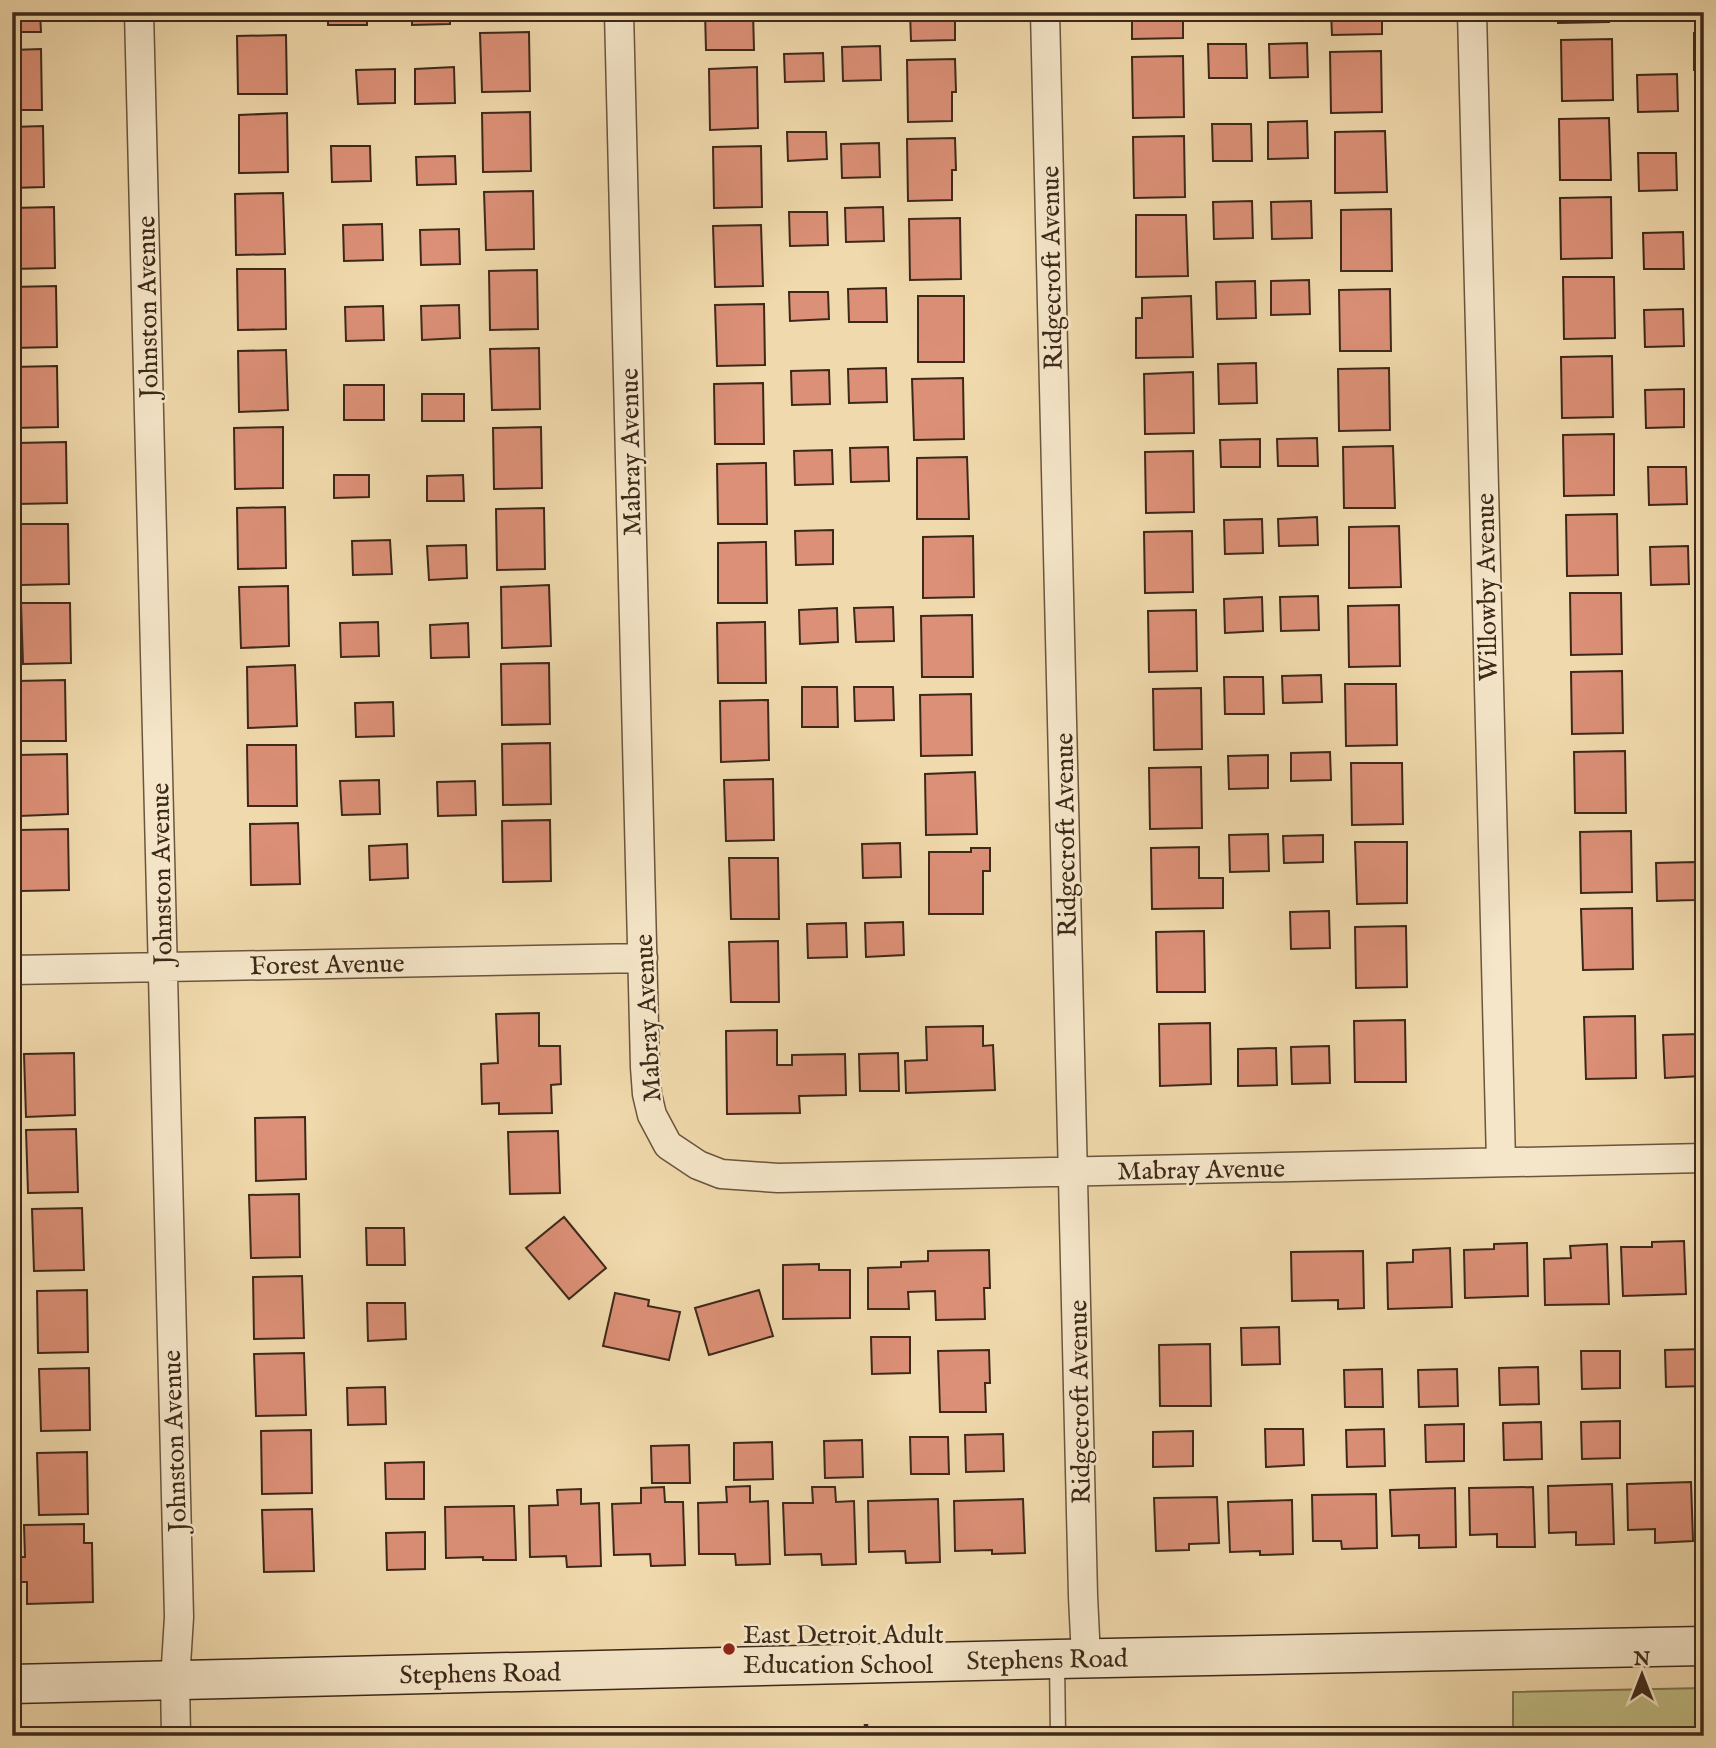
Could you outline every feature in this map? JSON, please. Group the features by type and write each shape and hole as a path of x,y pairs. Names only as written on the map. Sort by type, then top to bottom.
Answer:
{"street":[{"name":"Johnston Avenue","path":"139,12 179,1617 175,1681 176,1736"},
{"name":"Mabray Avenue","path":"619,12 645,1067 652,1115 668,1145 698,1165 721,1174 778,1178 1704,1158"},
{"name":"Ridgecroft Avenue","path":"1045,12 1083,1595 1072,1659"},
{"name":"Willowby Avenue","path":"1472,12 1501,1162"},
{"name":"Forest Avenue","path":"12,970 643,958"},
{"name":"Stephens Road","path":"12,1684 1704,1646"}],"lane":[{"path":"1058,1736 1072,1659"}],"path":[{"path":"866,1724 866,1736"}],"shaded area":[{"path":"1704,1688 1704,1736 1513,1736 1513,1692"},
{"path":"860,1730 860,1736 609,1736"}],"building":[{"path":"12,12 40,12 41,32 12,32"},
{"path":"328,12 367,12 367,25 328,25"},
{"path":"412,12 450,12 450,24 412,25"},
{"path":"705,12 753,12 754,50 706,50"},
{"path":"910,12 955,12 955,40 911,41"},
{"path":"1132,12 1183,12 1183,38 1132,39"},
{"path":"1331,12 1382,12 1382,34 1332,35"},
{"path":"1558,12 1608,12 1609,22 1558,23"},
{"path":"529,32 530,91 482,92 480,33"},
{"path":"1694,33 1704,33 1704,70 1694,70"},
{"path":"286,35 287,94 238,94 237,36"},
{"path":"1612,39 1613,100 1562,101 1561,40"},
{"path":"1307,43 1308,77 1270,78 1269,44"},
{"path":"1208,44 1246,44 1247,78 1209,78"},
{"path":"880,46 881,80 843,81 842,47"},
{"path":"41,49 42,110 12,110 12,50"},
{"path":"1381,51 1382,112 1331,113 1330,52"},
{"path":"823,53 824,81 785,82 784,54"},
{"path":"1183,56 1184,117 1133,118 1132,57"},
{"path":"955,59 956,92 952,92 952,121 908,122 907,60"},
{"path":"454,67 455,103 415,104 415,69"},
{"path":"757,67 758,128 710,130 709,69"},
{"path":"395,69 395,103 358,104 356,70"},
{"path":"1677,74 1678,111 1638,112 1637,75"},
{"path":"530,112 531,171 483,172 482,113"},
{"path":"1696,112 1704,112 1704,149 1697,150"},
{"path":"287,113 288,172 239,173 239,115"},
{"path":"1609,118 1611,180 1560,180 1559,119"},
{"path":"1307,121 1308,158 1268,159 1268,122"},
{"path":"1212,124 1251,124 1252,161 1213,161"},
{"path":"43,126 44,187 12,188 12,127"},
{"path":"1385,131 1387,192 1335,193 1335,132"},
{"path":"787,132 826,132 827,159 788,161"},
{"path":"1184,136 1185,197 1134,198 1133,137"},
{"path":"955,138 956,170 952,170 952,200 908,201 907,139"},
{"path":"879,143 880,177 842,178 841,144"},
{"path":"331,146 370,146 371,181 332,182"},
{"path":"761,146 762,207 714,208 713,147"},
{"path":"1638,153 1676,153 1677,190 1639,191"},
{"path":"455,156 456,184 417,185 416,157"},
{"path":"533,191 534,249 486,250 484,192"},
{"path":"283,193 285,254 236,255 235,194"},
{"path":"1696,193 1704,193 1704,230 1697,230"},
{"path":"1611,197 1612,258 1561,259 1560,198"},
{"path":"1252,201 1253,238 1214,239 1213,202"},
{"path":"1311,201 1312,238 1272,239 1271,202"},
{"path":"54,207 55,268 12,269 12,208"},
{"path":"883,207 884,241 846,242 845,208"},
{"path":"1391,209 1392,271 1341,271 1341,210"},
{"path":"789,212 827,212 828,245 790,246"},
{"path":"1136,215 1186,215 1188,276 1136,277"},
{"path":"960,218 961,279 910,280 909,219"},
{"path":"382,224 383,260 344,261 343,225"},
{"path":"761,225 763,286 715,287 713,226"},
{"path":"459,229 460,264 421,265 420,230"},
{"path":"1683,232 1684,269 1644,269 1643,233"},
{"path":"237,269 285,269 286,329 238,330"},
{"path":"537,270 538,329 490,330 489,271"},
{"path":"1563,277 1614,277 1615,338 1564,339"},
{"path":"1309,280 1310,314 1271,315 1271,281"},
{"path":"1255,281 1256,318 1217,319 1216,282"},
{"path":"56,286 57,347 12,348 12,287"},
{"path":"886,288 887,322 849,322 848,289"},
{"path":"1390,289 1391,351 1340,351 1339,290"},
{"path":"789,292 828,292 829,319 790,321"},
{"path":"918,296 964,296 964,362 918,362"},
{"path":"1191,296 1193,357 1136,358 1136,318 1142,318 1142,298"},
{"path":"764,304 765,365 717,366 715,305"},
{"path":"459,305 460,338 422,340 421,306"},
{"path":"383,306 384,340 346,341 345,307"},
{"path":"1683,309 1684,346 1645,347 1644,310"},
{"path":"539,348 540,409 492,410 490,349"},
{"path":"286,350 288,410 239,412 238,351"},
{"path":"1612,356 1613,417 1562,418 1561,357"},
{"path":"1256,363 1257,403 1219,404 1218,364"},
{"path":"57,366 58,427 12,428 12,367"},
{"path":"886,368 887,402 849,403 848,369"},
{"path":"1389,368 1390,430 1339,431 1338,369"},
{"path":"829,370 830,404 792,405 791,371"},
{"path":"1193,372 1194,433 1145,434 1144,374"},
{"path":"963,378 964,439 914,440 912,379"},
{"path":"763,383 764,444 715,444 714,384"},
{"path":"344,385 384,385 384,420 344,420"},
{"path":"1684,389 1684,427 1646,428 1645,390"},
{"path":"422,394 464,394 464,421 422,421"},
{"path":"283,427 283,488 235,489 234,428"},
{"path":"541,427 542,488 494,489 493,428"},
{"path":"1614,434 1614,495 1564,496 1563,435"},
{"path":"1317,438 1318,466 1278,466 1277,439"},
{"path":"1260,439 1260,467 1221,467 1220,440"},
{"path":"66,442 67,503 17,504 16,443"},
{"path":"1393,446 1395,508 1344,508 1343,447"},
{"path":"888,447 889,481 851,482 850,448"},
{"path":"832,450 833,484 795,485 794,451"},
{"path":"1193,451 1194,512 1146,513 1145,452"},
{"path":"967,457 969,519 917,519 917,458"},
{"path":"766,463 767,524 718,524 717,464"},
{"path":"1648,467 1686,467 1687,504 1649,505"},
{"path":"334,475 369,475 369,497 334,498"},
{"path":"463,475 464,501 427,501 427,476"},
{"path":"285,507 286,568 238,569 237,508"},
{"path":"544,508 545,569 497,570 496,509"},
{"path":"1617,514 1618,575 1567,576 1566,515"},
{"path":"1317,517 1318,545 1279,546 1278,519"},
{"path":"1262,519 1263,553 1225,554 1224,520"},
{"path":"19,524 68,524 69,584 20,585"},
{"path":"1399,526 1401,587 1349,588 1349,527"},
{"path":"833,530 833,564 796,565 795,531"},
{"path":"1192,531 1193,592 1145,593 1144,532"},
{"path":"973,536 974,597 923,598 923,537"},
{"path":"390,540 392,574 353,575 352,541"},
{"path":"766,542 767,603 718,603 718,543"},
{"path":"466,545 467,578 429,580 427,546"},
{"path":"1688,546 1689,584 1651,585 1650,547"},
{"path":"549,585 551,646 502,648 501,587"},
{"path":"288,586 289,646 241,648 239,587"},
{"path":"1570,593 1621,593 1622,654 1571,655"},
{"path":"1318,596 1319,630 1281,631 1280,597"},
{"path":"1262,597 1263,631 1225,633 1224,599"},
{"path":"21,603 70,603 71,663 23,664"},
{"path":"1399,605 1400,666 1349,667 1348,606"},
{"path":"893,607 894,641 856,642 854,608"},
{"path":"837,608 838,642 800,644 799,610"},
{"path":"1196,610 1197,671 1149,672 1148,611"},
{"path":"972,615 973,677 922,677 921,616"},
{"path":"378,622 379,656 341,657 340,623"},
{"path":"765,622 766,683 718,683 717,623"},
{"path":"468,623 469,657 431,658 430,625"},
{"path":"549,663 550,724 502,725 501,664"},
{"path":"295,665 297,726 248,728 247,667"},
{"path":"1622,671 1623,733 1572,734 1571,672"},
{"path":"1321,675 1322,702 1283,703 1282,676"},
{"path":"1224,677 1263,677 1264,714 1225,714"},
{"path":"65,680 66,741 18,741 17,681"},
{"path":"1345,684 1396,684 1397,745 1346,746"},
{"path":"802,687 837,687 838,727 802,727"},
{"path":"854,687 893,687 894,720 855,721"},
{"path":"1201,688 1202,749 1154,750 1153,689"},
{"path":"971,694 972,755 921,756 920,695"},
{"path":"768,700 769,760 721,762 720,701"},
{"path":"393,702 394,736 356,737 355,703"},
{"path":"550,743 551,804 503,805 502,744"},
{"path":"247,745 296,745 297,806 248,806"},
{"path":"1625,751 1626,813 1575,813 1574,752"},
{"path":"1330,752 1331,780 1291,781 1291,753"},
{"path":"67,754 68,814 20,816 18,755"},
{"path":"1268,755 1268,788 1229,789 1228,756"},
{"path":"1351,763 1402,763 1403,824 1352,825"},
{"path":"1201,767 1202,828 1150,829 1149,768"},
{"path":"975,772 977,834 926,835 925,774"},
{"path":"773,779 774,840 726,841 724,780"},
{"path":"379,780 380,814 342,815 340,781"},
{"path":"475,781 476,815 438,816 437,782"},
{"path":"550,820 551,881 503,882 502,821"},
{"path":"298,823 300,884 251,885 250,824"},
{"path":"68,829 69,890 21,891 20,830"},
{"path":"1631,831 1632,892 1581,893 1580,832"},
{"path":"1268,834 1269,871 1230,872 1229,835"},
{"path":"1323,835 1323,862 1284,863 1283,836"},
{"path":"1355,842 1407,842 1407,903 1357,904"},
{"path":"900,843 901,877 863,878 862,844"},
{"path":"407,844 408,878 370,880 369,846"},
{"path":"1199,847 1199,878 1223,878 1223,908 1152,909 1151,848"},
{"path":"971,848 990,848 990,871 983,871 983,914 929,914 929,852 971,852"},
{"path":"729,858 778,858 779,919 731,919"},
{"path":"1695,862 1695,900 1657,901 1656,863"},
{"path":"1632,908 1633,969 1583,970 1581,909"},
{"path":"1329,911 1330,948 1291,949 1290,912"},
{"path":"903,922 904,955 866,957 865,923"},
{"path":"846,923 847,957 808,958 807,924"},
{"path":"1406,926 1407,987 1356,988 1355,927"},
{"path":"1204,931 1205,992 1157,992 1156,932"},
{"path":"778,941 779,1002 731,1002 729,942"},
{"path":"539,1013 539,1046 560,1046 561,1084 551,1085 552,1113 499,1114 499,1103 482,1104 481,1064 498,1063 496,1014"},
{"path":"1635,1016 1636,1078 1586,1079 1584,1017"},
{"path":"1405,1020 1406,1082 1355,1082 1354,1021"},
{"path":"1210,1023 1211,1084 1160,1086 1159,1024"},
{"path":"983,1026 983,1046 993,1045 995,1090 906,1093 905,1061 927,1060 926,1027"},
{"path":"777,1030 777,1065 792,1065 792,1055 845,1054 846,1095 799,1096 800,1113 727,1114 726,1031"},
{"path":"1700,1034 1701,1076 1665,1078 1663,1035"},
{"path":"1329,1046 1330,1083 1292,1084 1291,1047"},
{"path":"1276,1048 1277,1085 1238,1086 1238,1049"},
{"path":"74,1053 75,1115 26,1117 24,1054"},
{"path":"898,1053 899,1091 860,1091 859,1054"},
{"path":"305,1117 306,1179 256,1181 255,1118"},
{"path":"76,1129 78,1192 28,1193 26,1130"},
{"path":"558,1131 560,1193 510,1194 508,1132"},
{"path":"299,1194 300,1257 251,1258 249,1195"},
{"path":"82,1208 84,1270 34,1271 32,1209"},
{"path":"564,1217 606,1268 569,1299 526,1248"},
{"path":"366,1228 404,1228 405,1265 367,1265"},
{"path":"1684,1241 1686,1294 1623,1296 1621,1247 1652,1247 1652,1242"},
{"path":"1527,1243 1528,1296 1465,1298 1464,1250 1494,1249 1494,1244"},
{"path":"1607,1244 1609,1304 1545,1305 1544,1259 1571,1258 1570,1246"},
{"path":"1450,1248 1452,1307 1388,1309 1387,1263 1413,1262 1413,1250"},
{"path":"989,1250 990,1288 984,1288 985,1319 936,1320 935,1291 908,1292 909,1309 868,1309 868,1268 901,1267 901,1262 928,1261 928,1251"},
{"path":"1363,1251 1364,1308 1338,1309 1338,1300 1292,1301 1291,1252"},
{"path":"819,1264 819,1270 850,1270 850,1318 783,1319 783,1265"},
{"path":"302,1276 304,1338 254,1339 253,1277"},
{"path":"87,1290 88,1352 38,1353 37,1291"},
{"path":"759,1290 773,1336 709,1355 695,1308"},
{"path":"615,1293 649,1300 648,1306 680,1312 669,1360 603,1346"},
{"path":"367,1303 405,1303 406,1339 368,1341"},
{"path":"1279,1327 1280,1364 1242,1365 1241,1328"},
{"path":"871,1337 910,1337 910,1373 872,1374"},
{"path":"1210,1344 1211,1406 1160,1406 1159,1345"},
{"path":"1704,1349 1704,1386 1666,1387 1665,1350"},
{"path":"989,1350 990,1383 985,1383 986,1412 940,1412 938,1351"},
{"path":"1581,1351 1620,1351 1620,1388 1582,1389"},
{"path":"304,1353 306,1415 256,1416 254,1354"},
{"path":"1538,1367 1539,1404 1500,1405 1499,1368"},
{"path":"89,1368 90,1430 41,1431 39,1369"},
{"path":"1382,1369 1383,1407 1345,1407 1344,1370"},
{"path":"1457,1369 1458,1406 1419,1407 1418,1370"},
{"path":"385,1387 386,1424 348,1425 347,1388"},
{"path":"1620,1421 1620,1458 1582,1459 1581,1422"},
{"path":"1541,1422 1542,1459 1504,1460 1503,1423"},
{"path":"1464,1424 1464,1461 1426,1462 1425,1425"},
{"path":"1265,1429 1303,1429 1304,1465 1266,1467"},
{"path":"1384,1429 1385,1466 1347,1467 1346,1430"},
{"path":"311,1430 312,1493 262,1494 261,1431"},
{"path":"1193,1431 1193,1466 1153,1467 1153,1432"},
{"path":"1003,1434 1004,1471 966,1472 965,1435"},
{"path":"910,1437 948,1437 949,1474 911,1474"},
{"path":"862,1440 863,1477 825,1478 824,1441"},
{"path":"772,1442 773,1479 734,1480 734,1443"},
{"path":"689,1445 690,1483 652,1483 651,1446"},
{"path":"87,1452 88,1514 39,1515 37,1453"},
{"path":"424,1462 424,1499 386,1499 385,1463"},
{"path":"1691,1482 1693,1541 1655,1543 1655,1529 1628,1530 1627,1484"},
{"path":"1612,1484 1614,1544 1576,1545 1576,1532 1549,1533 1548,1486"},
{"path":"750,1486 750,1502 768,1501 770,1564 736,1565 735,1554 699,1554 698,1503 727,1502 726,1487"},
{"path":"664,1487 665,1502 683,1502 685,1565 651,1566 650,1554 614,1555 612,1504 641,1503 641,1488"},
{"path":"812,1487 835,1487 836,1502 854,1501 856,1564 822,1565 821,1554 785,1555 783,1503 813,1503"},
{"path":"1533,1487 1535,1547 1497,1547 1497,1534 1470,1535 1469,1488"},
{"path":"1455,1488 1456,1547 1419,1548 1419,1535 1392,1536 1390,1490"},
{"path":"581,1489 581,1504 599,1503 601,1566 567,1567 566,1556 530,1557 529,1506 558,1505 557,1490"},
{"path":"1376,1494 1377,1548 1342,1549 1341,1541 1313,1541 1312,1495"},
{"path":"1217,1497 1219,1543 1189,1544 1189,1550 1156,1551 1154,1498"},
{"path":"938,1499 940,1562 906,1563 905,1551 869,1552 868,1501"},
{"path":"1023,1499 1025,1553 955,1551 954,1501"},
{"path":"1292,1500 1293,1554 1230,1552 1228,1502"},
{"path":"514,1506 516,1560 446,1558 445,1507"},
{"path":"312,1509 314,1571 264,1572 262,1510"},
{"path":"84,1524 84,1543 92,1543 93,1602 27,1604 27,1582 12,1582 12,1557 25,1557 24,1525"},
{"path":"425,1532 425,1569 387,1570 386,1533"}],"place":[{"name":"East Detroit Adult Education School","path":"729,1649"}]}
